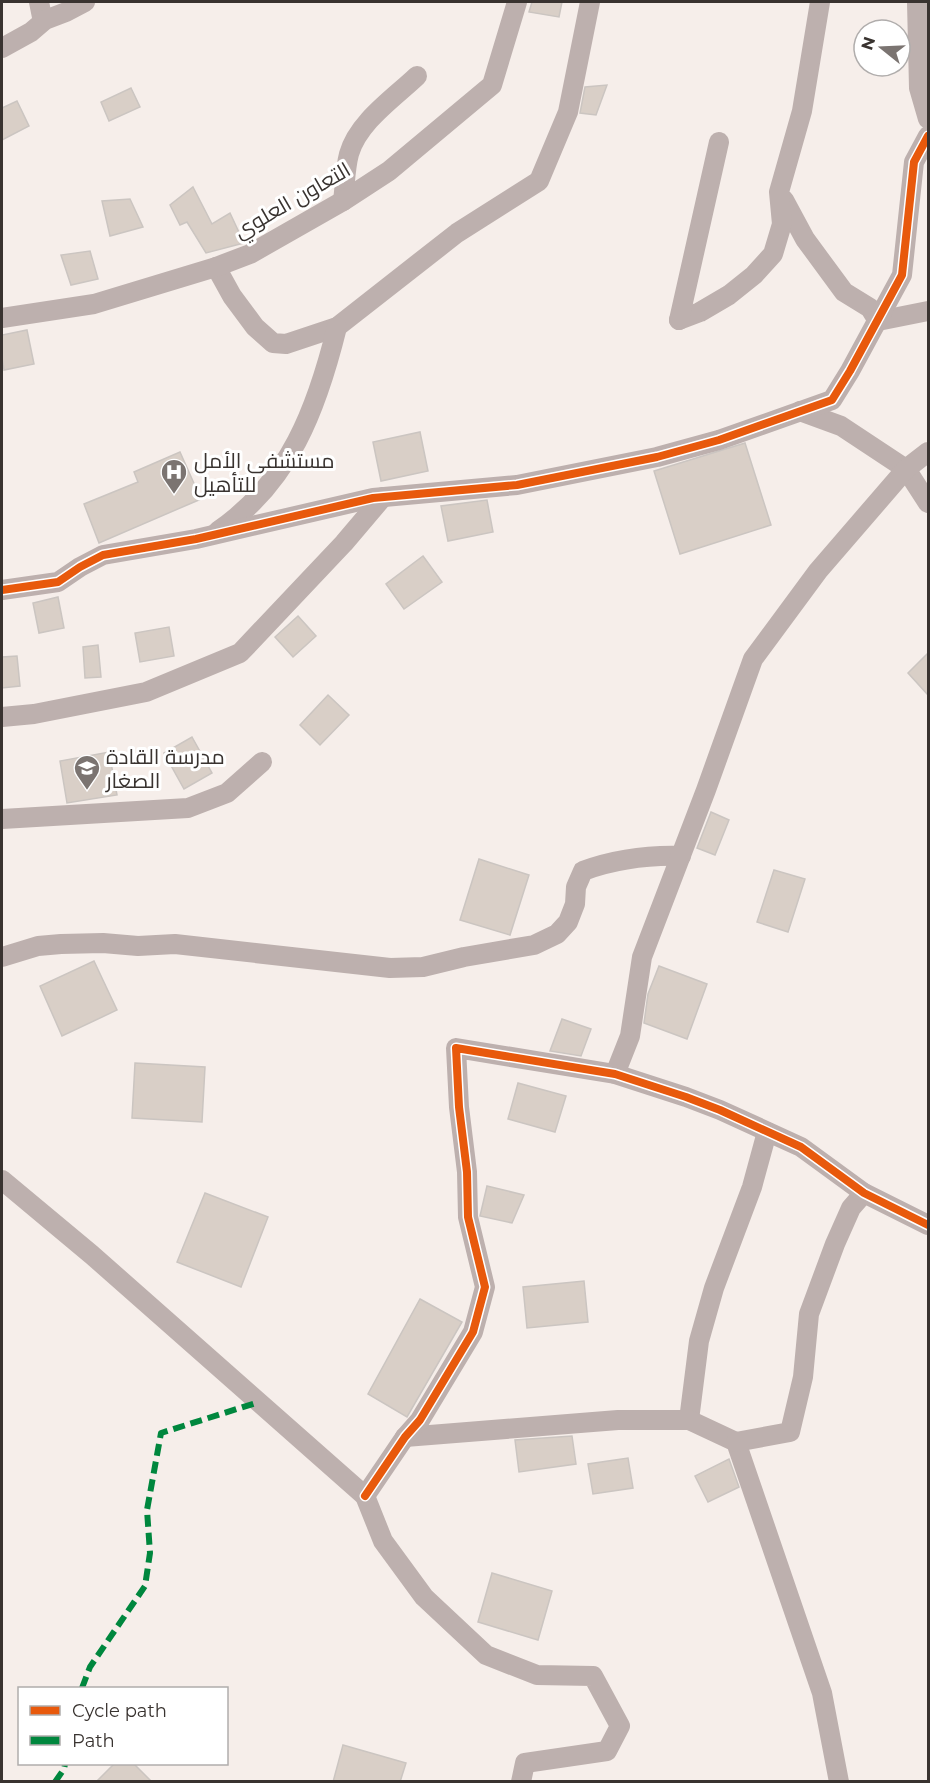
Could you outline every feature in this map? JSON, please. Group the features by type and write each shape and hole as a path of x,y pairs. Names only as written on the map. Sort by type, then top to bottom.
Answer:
{"street":[{"path":"2,48 31,32 42,11 66,12 85,2"},
{"name":"التعاون العلوي","path":"2,318 94,304 216,267 250,254 343,201 389,171 492,85 517,2"},
{"path":"216,267 232,296 249,319 273,343 286,344 337,327 457,232 539,182 568,112 590,2"},
{"path":"719,142 679,320 700,312 729,295 754,275 773,254 782,224 779,192 802,111 820,2"},
{"path":"916,2 919,88 928,119"},
{"path":"343,201 349,154 359,134 372,118 417,76"},
{"path":"2,590 58,582 103,555 211,536 382,497 517,485 657,457 719,440 832,400 902,275 914,162 928,136"},
{"path":"331,164 349,154"},
{"path":"779,192 805,239 843,292 870,308 878,321"},
{"path":"878,321 928,311"},
{"path":"211,536 235,519 267,487 293,452 326,374 337,327"},
{"path":"800,411 841,426 906,469 928,503"},
{"path":"615,1074 630,1036 642,957 753,659 818,571 906,469 928,452"},
{"path":"2,717 34,714 146,692 240,653 344,543 382,497"},
{"path":"2,819 188,808 227,793 262,762"},
{"path":"2,957 38,946 103,943 138,946 175,944 390,968 423,967 464,957 534,945 557,934 568,922 576,904 576,887 583,871 623,859 649,855 681,856"},
{"path":"365,1496 405,1437 420,1420 473,1332 485,1287 468,1217 467,1172 459,1107 456,1048 615,1074 686,1096 801,1147 864,1192 928,1225"},
{"path":"689,1420 699,1341 725,1255 752,1186 767,1132"},
{"path":"2,1180 365,1496 383,1541 424,1597 486,1655 537,1675 593,1676 620,1726 606,1751 525,1763 521,1782"},
{"path":"405,1437 618,1420 689,1420 736,1442 790,1432 803,1377 809,1314 851,1208 864,1192"},
{"path":"736,1442 822,1693 839,1782"}],"building":[{"path":"532,2 562,2 559,17 529,12"},
{"path":"607,85 596,115 580,113 585,87"},
{"path":"131,88 140,107 109,121 101,102"},
{"path":"17,101 29,126 2,140 2,108"},
{"path":"193,187 212,224 230,213 244,243 206,253 187,222 180,225 170,205"},
{"path":"130,199 143,227 110,236 102,201"},
{"path":"90,251 98,279 71,285 61,255"},
{"path":"27,330 34,364 4,370 2,335"},
{"path":"420,432 428,471 381,481 373,442"},
{"path":"745,443 771,525 680,554 654,471"},
{"path":"180,452 201,499 99,543 84,504 138,482 134,472"},
{"path":"487,500 493,532 448,541 441,506"},
{"path":"423,556 442,582 404,609 386,584"},
{"path":"58,597 64,628 39,633 33,603"},
{"path":"298,616 316,636 293,657 275,637"},
{"path":"169,627 174,656 140,662 135,633"},
{"path":"98,645 101,677 85,678 83,647"},
{"path":"928,653 928,695 908,673"},
{"path":"17,656 20,686 2,688 2,657"},
{"path":"328,695 349,715 320,745 300,725"},
{"path":"192,737 212,773 184,789 164,753"},
{"path":"109,752 117,795 67,803 60,761"},
{"path":"711,812 729,820 715,855 697,848"},
{"path":"479,859 529,875 510,935 460,920"},
{"path":"774,870 805,879 788,932 757,922"},
{"path":"94,961 117,1010 62,1036 40,986"},
{"path":"659,966 707,984 687,1039 644,1023 648,994"},
{"path":"562,1019 591,1029 581,1056 550,1051"},
{"path":"135,1063 205,1067 202,1122 132,1118"},
{"path":"518,1083 566,1096 555,1132 508,1119"},
{"path":"487,1186 524,1195 512,1223 480,1216"},
{"path":"205,1193 268,1217 241,1287 177,1262"},
{"path":"584,1281 588,1322 527,1328 523,1287"},
{"path":"420,1299 462,1322 407,1417 368,1394"},
{"path":"572,1436 576,1464 519,1472 515,1440"},
{"path":"628,1458 633,1488 593,1494 588,1464"},
{"path":"729,1459 739,1487 708,1502 695,1476"},
{"path":"492,1573 552,1591 538,1640 478,1622"},
{"path":"343,1745 406,1763 400,1782 333,1782"},
{"path":"113,1765 135,1765 152,1782 96,1782"}],"marked path":[{"path":"82,1687 90,1667 145,1586 150,1553 147,1510 161,1433 259,1402"},
{"path":"55,1782 65,1765"}],"cycle path":[{"path":"2,590 58,582 103,555 196,539 373,498 517,485 657,457 719,440 832,400 902,275 914,162 928,136"},
{"path":"365,1496 405,1437 420,1420 473,1332 485,1287 468,1217 467,1172 459,1107 456,1048 615,1074 686,1097 801,1147 864,1193 928,1225"}],"place":[{"name":"مستشفى الأمل للتأهيل","path":"174,495"},
{"name":"مدرسة القادة الصغار","path":"87,791"}]}
